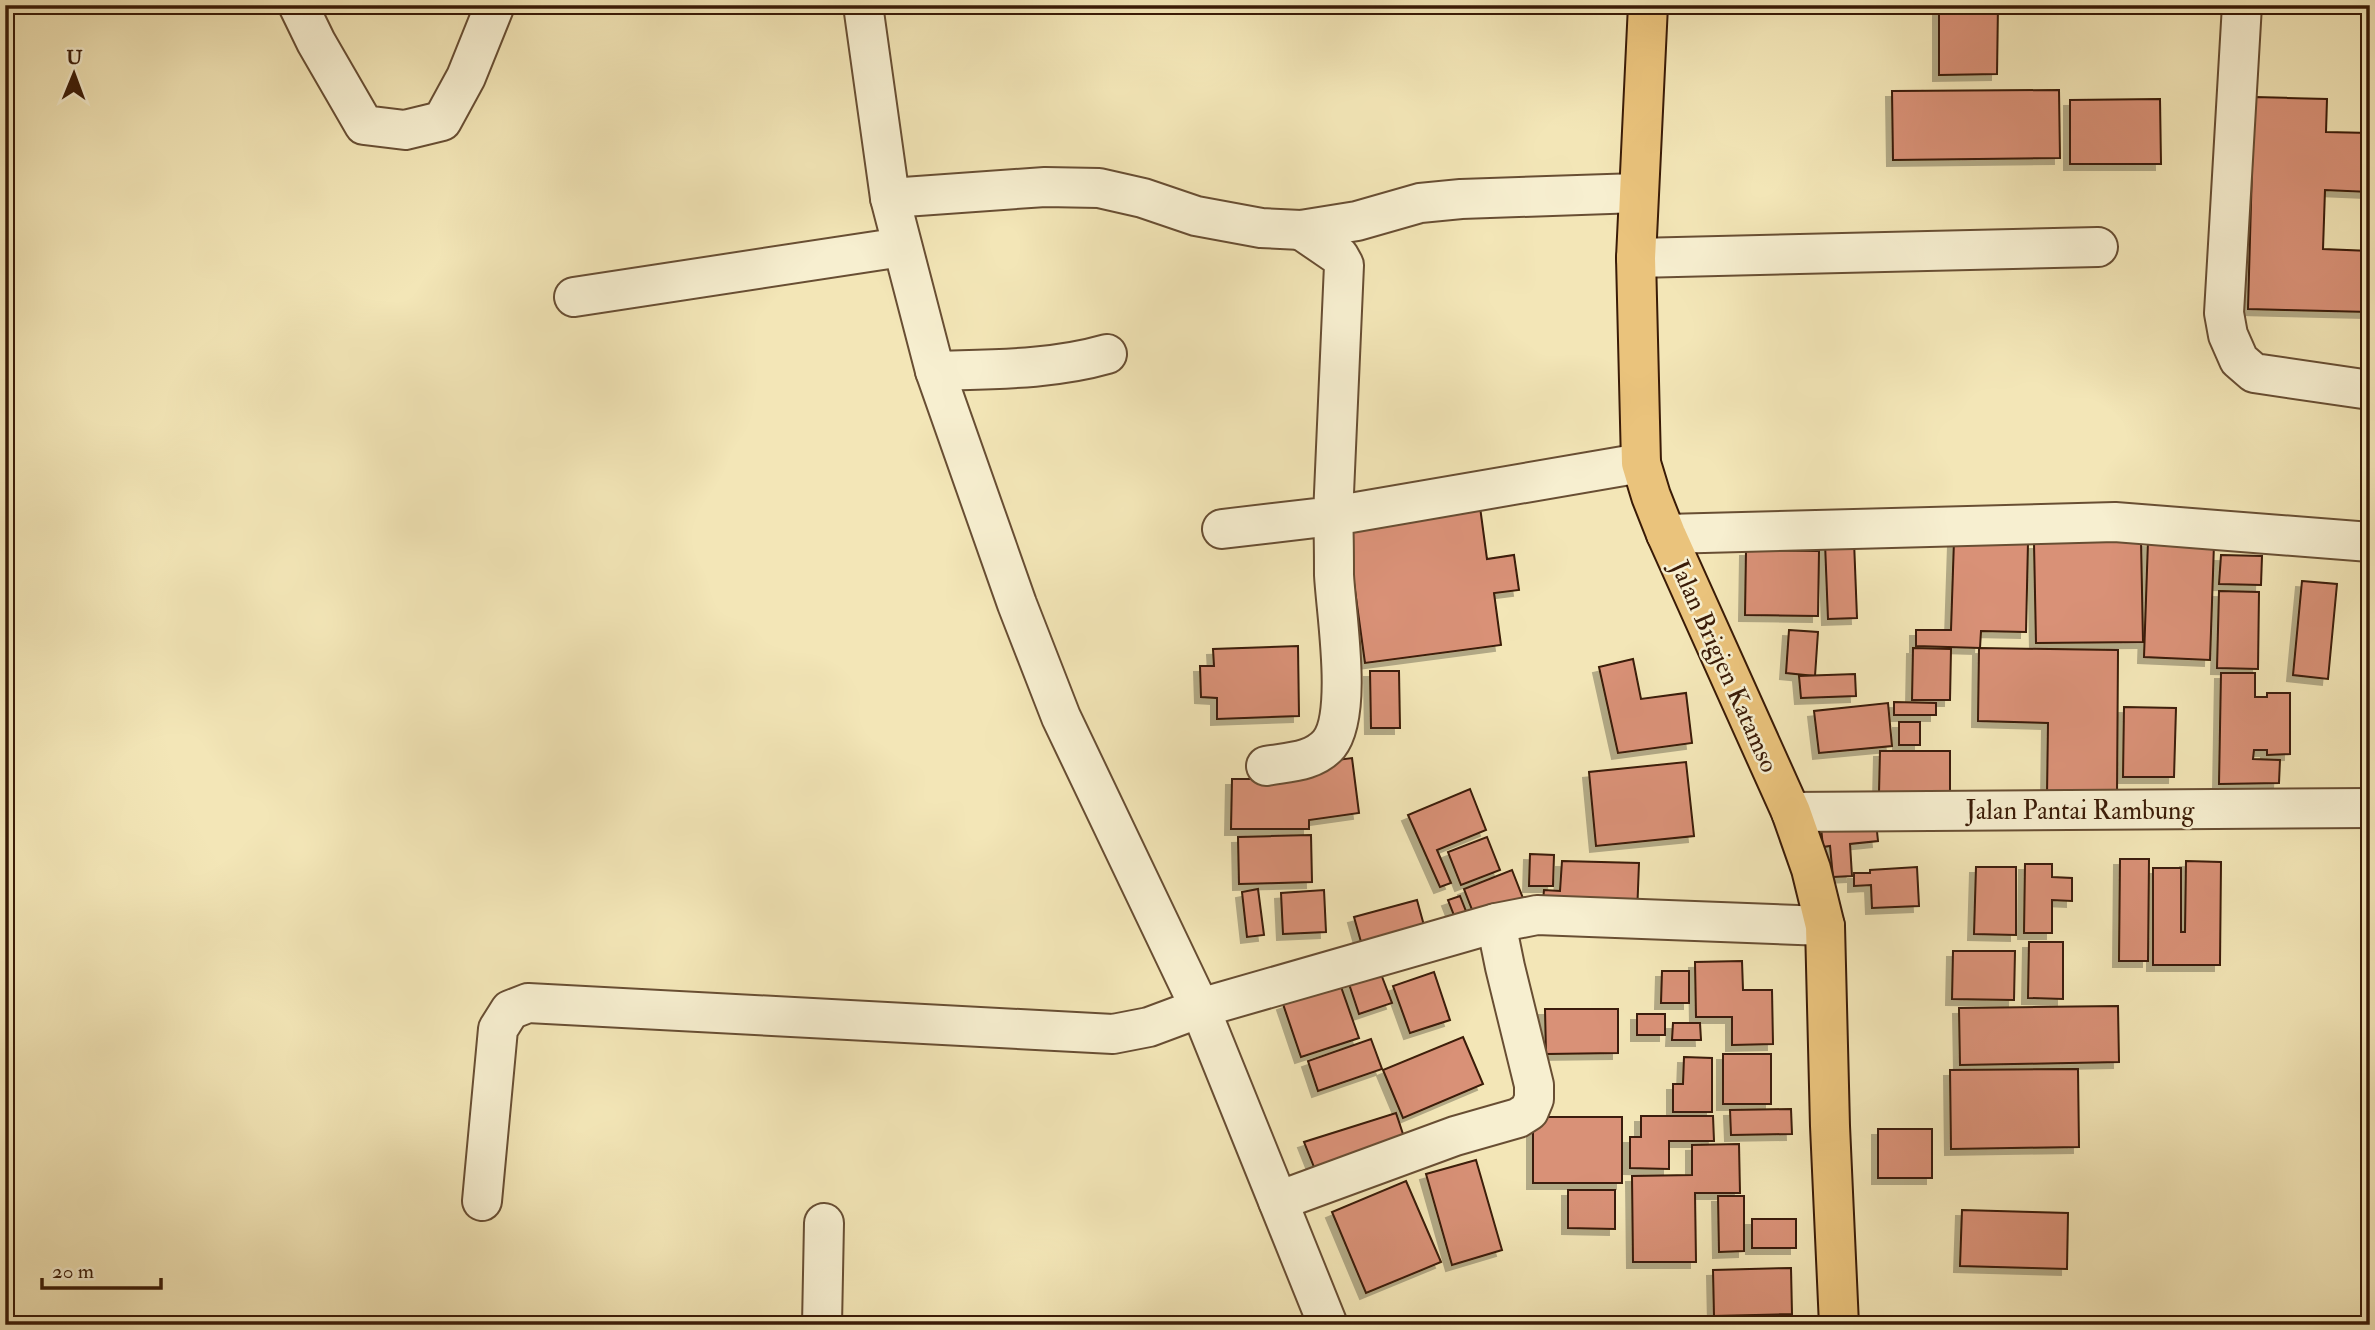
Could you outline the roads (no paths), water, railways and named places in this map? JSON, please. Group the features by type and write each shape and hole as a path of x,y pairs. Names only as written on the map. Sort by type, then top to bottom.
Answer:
{"main road":[{"name":"Jalan Brigjen Katamso","path":"1647,5 1636,258 1641,463 1666,534 1791,812 1811,869 1825,926 1839,1325"}],"street":[{"path":"298,5 364,125 405,130 442,121 466,77 495,5"},
{"path":"863,5 890,198 902,247 935,371 1017,604 1061,717 1200,1008 1328,1325"},
{"path":"2242,5 2224,313 2228,335 2239,360 2254,373 2370,390"},
{"path":"890,198 1045,187 1099,188 1143,198 1196,216 1261,228 1301,230 1357,221 1420,203 1461,199 1638,193"},
{"path":"1266,765 1315,757 1331,742 1339,721 1342,696 1333,516 1344,265 1339,256 1301,230"},
{"path":"574,297 902,247"},
{"path":"1636,258 2098,247"},
{"path":"935,371 1049,366 1107,354"},
{"path":"1222,529 1333,516 1641,463"},
{"path":"1666,534 2115,522 2370,542"},
{"name":"Jalan Pantai Rambung","path":"1791,812 2370,808"},
{"path":"482,1201 498,1029 510,1010 528,1003 1113,1034 1149,1027 1200,1008 1496,923 1537,915 1825,926"},
{"path":"1278,1201 1455,1136 1518,1118 1529,1111 1534,1099 1534,1085 1496,923"},
{"path":"822,1325 824,1223"}]}
